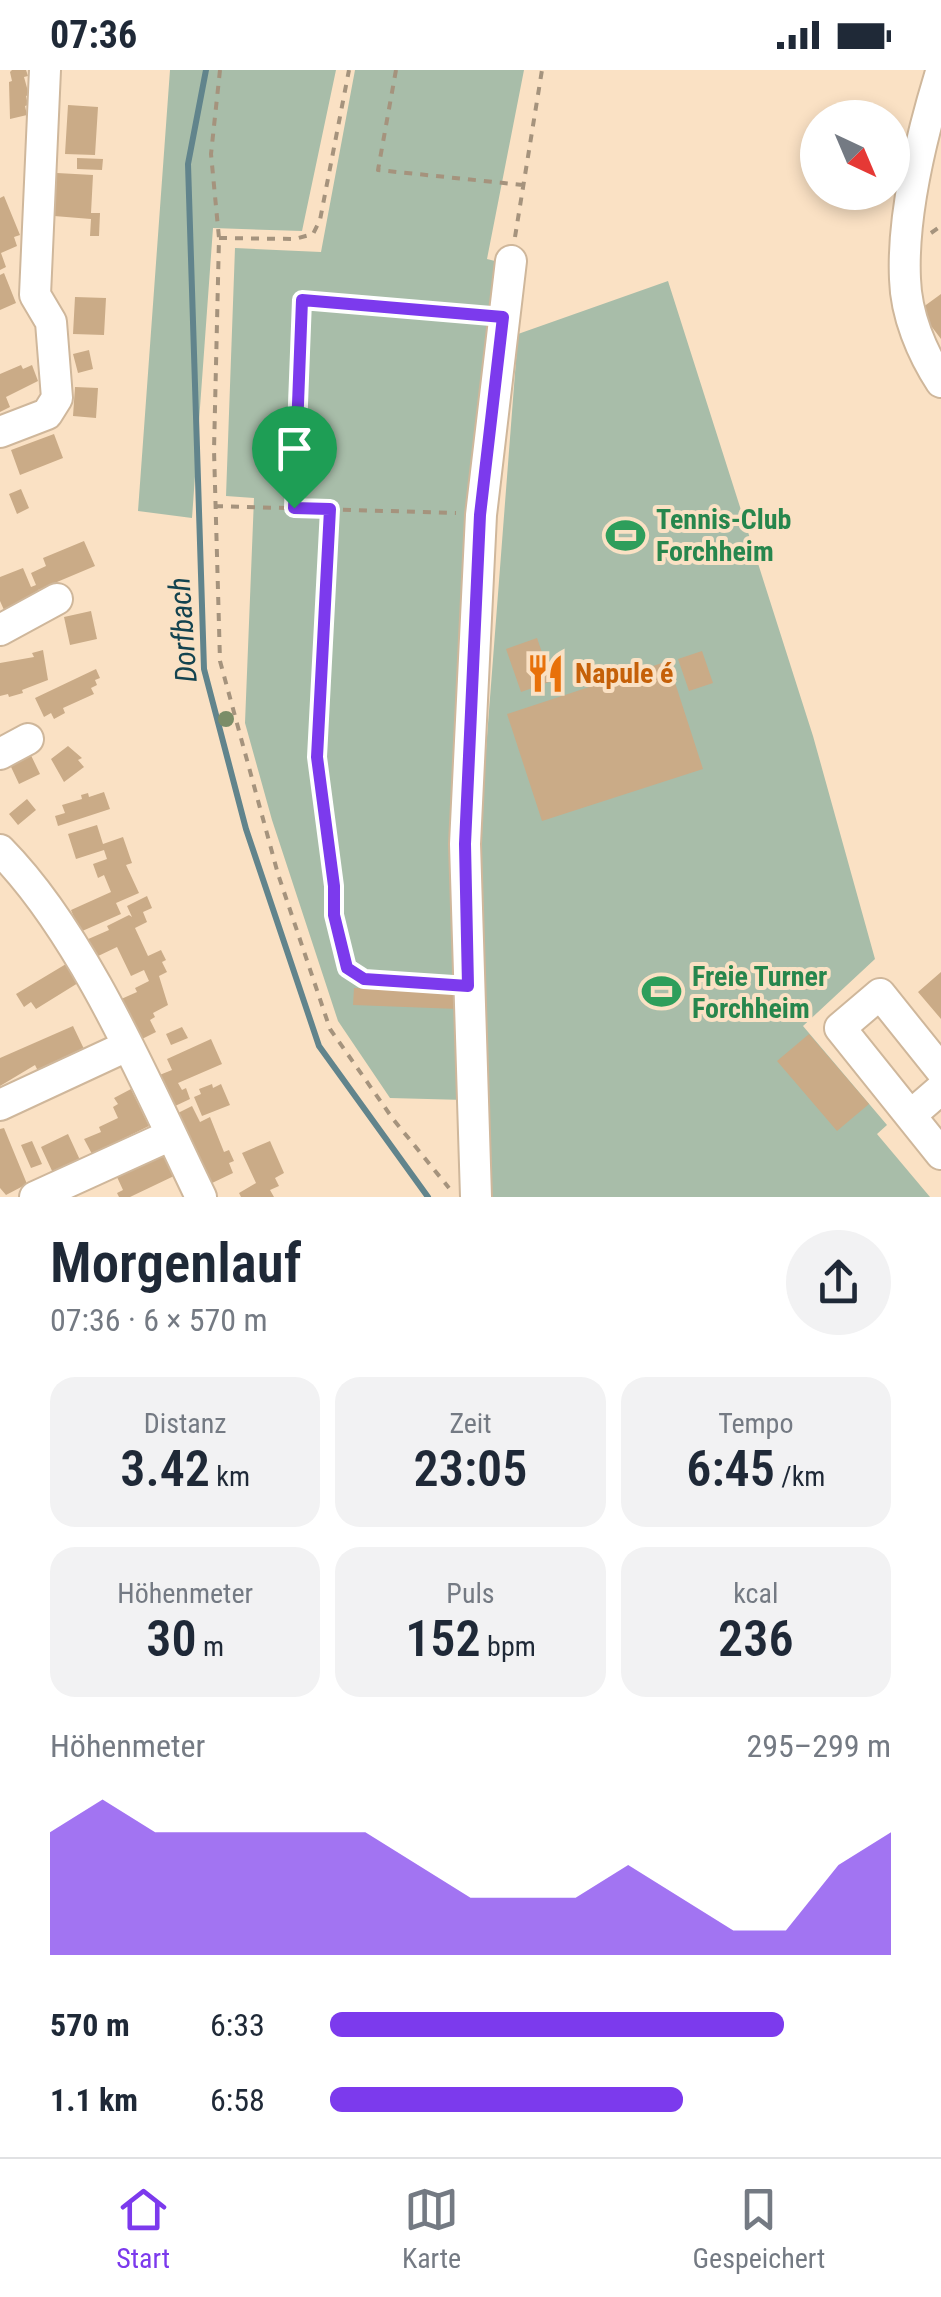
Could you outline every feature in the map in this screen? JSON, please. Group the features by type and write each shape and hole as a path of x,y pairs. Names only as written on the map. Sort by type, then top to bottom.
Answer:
{"street":[{"path":"0,432 46,414 54,407 58,388 53,331 34,286 45,70"},
{"path":"941,72 920,144 904,282 917,335 941,382"},
{"path":"464,1194 468,986 465,844 480,515 511,261"},
{"path":"0,630 57,600"},
{"path":"0,754 28,739"},
{"path":"0,850 32,888 76,954 202,1197"},
{"path":"941,1070 880,994 840,1028 941,1154"},
{"path":"0,1105 127,1046"},
{"path":"911,1115 941,1089"},
{"path":"36,1197 171,1136"}],"path":[{"path":"220,70 212,154 219,238 215,506 220,660 278,874 330,1029 382,1105 464,1194"},
{"path":"219,238 294,240 313,234 320,220 349,70"},
{"path":"396,70 378,170 523,184"},
{"path":"511,261 542,70"},
{"path":"294,508 302,300 503,317"},
{"path":"215,506 480,515"},
{"path":"330,509 317,757 334,886 334,915 347,968 364,979 468,986"}],"green space":[{"path":"170,70 336,70 302,231 213,228 192,518 138,511"},
{"path":"355,70 524,70 487,259 503,263 465,1100 390,1098 338,1021 272,820 245,723 254,498 226,496 235,248 321,252"},
{"path":"668,281 813,736 875,959 803,1026 887,1125 877,1134 930,1197 488,1197 479,841 518,334"}],"building":[{"path":"12,70 26,70 29,95 27,115 10,119 9,82"},
{"path":"68,105 98,107 95,155 65,154"},
{"path":"77,158 103,159 102,170 77,169"},
{"path":"57,173 93,175 91,213 100,213 99,236 90,236 91,219 54,216"},
{"path":"4,196 20,235 14,237 17,246 1,253 6,267 0,270 0,198"},
{"path":"4,273 16,303 0,310 0,275"},
{"path":"941,294 941,339 919,310"},
{"path":"75,297 106,298 104,335 73,334"},
{"path":"89,350 93,369 78,373 73,354"},
{"path":"21,365 23,369 32,365 38,381 6,397 10,407 0,412 0,374"},
{"path":"75,387 98,388 96,418 73,416"},
{"path":"54,434 63,458 20,475 11,450"},
{"path":"21,489 29,508 17,514 9,494"},
{"path":"84,541 95,566 38,590 40,595 4,610 0,577 23,568 31,587 36,585 31,573 46,566 43,558"},
{"path":"91,611 97,639 70,645 64,617"},
{"path":"537,638 552,681 521,692 506,649"},
{"path":"43,650 48,680 22,690 23,693 0,696 0,663 34,657 32,653"},
{"path":"702,651 713,683 689,691 678,659"},
{"path":"668,661 703,769 542,821 507,714"},
{"path":"96,669 100,678 91,688 94,694 63,708 65,713 54,719 51,713 44,717 35,698"},
{"path":"26,745 40,774 19,784 5,754"},
{"path":"68,746 82,758 78,760 84,767 64,782 51,759"},
{"path":"104,792 110,809 58,826 55,816 65,813 62,805 82,799 81,795 88,793 89,797"},
{"path":"27,799 36,810 18,825 9,814"},
{"path":"97,825 103,844 123,837 132,863 126,865 139,893 116,903 121,914 80,932 71,910 111,892 104,875 98,878 93,864 107,859 104,850 76,859 68,834"},
{"path":"147,896 152,908 143,912 147,922 135,928 148,956 161,950 166,960 162,962 167,972 159,976 168,1005 153,1013 155,1017 150,1020 156,1032 138,1041 119,1000 149,981 144,970 131,976 117,947 94,958 86,940 129,915 132,917 127,906"},
{"path":"66,964 78,983 36,1009 31,1002 24,1007 16,994"},
{"path":"941,972 941,1019 918,992"},
{"path":"354,988 451,991 459,998 458,1009 353,1005"},
{"path":"73,1026 84,1049 38,1071 35,1065 0,1086 0,1058"},
{"path":"182,1027 188,1038 171,1045 166,1034"},
{"path":"809,1034 869,1104 837,1131 777,1061"},
{"path":"211,1039 222,1064 178,1083 182,1090 186,1088 190,1099 173,1107 157,1076 172,1070 167,1059"},
{"path":"212,1084 213,1088 221,1084 230,1105 202,1116 194,1097 201,1094 199,1089"},
{"path":"131,1089 149,1126 92,1154 84,1139 118,1118 114,1098"},
{"path":"192,1106 200,1122 210,1117 224,1152 229,1150 234,1161 229,1163 233,1173 210,1184 176,1114"},
{"path":"4,1128 27,1184 6,1195 0,1188 0,1129"},
{"path":"68,1134 80,1160 53,1173 41,1147"},
{"path":"32,1141 42,1164 31,1168 21,1145"},
{"path":"270,1141 284,1173 275,1178 279,1186 270,1190 274,1197 241,1197 239,1193 256,1183 242,1153"},
{"path":"164,1155 174,1176 130,1197 119,1197 117,1193 123,1190 117,1177"}],"waterway":[{"name":"Dorfbach","path":"206,70 188,164 204,669 246,829 319,1046 428,1197"}],"place":[{"name":"Tennis-Club Forchheim","path":"626,535"},
{"name":"Napule é","path":"545,673"},
{"name":"Freie Turner Forchheim","path":"662,992"}],"route":[{"path":"302,300 503,317 480,515 465,844 468,986 364,979 347,968 334,915 334,886 317,757 330,509 294,508 302,300"}]}
